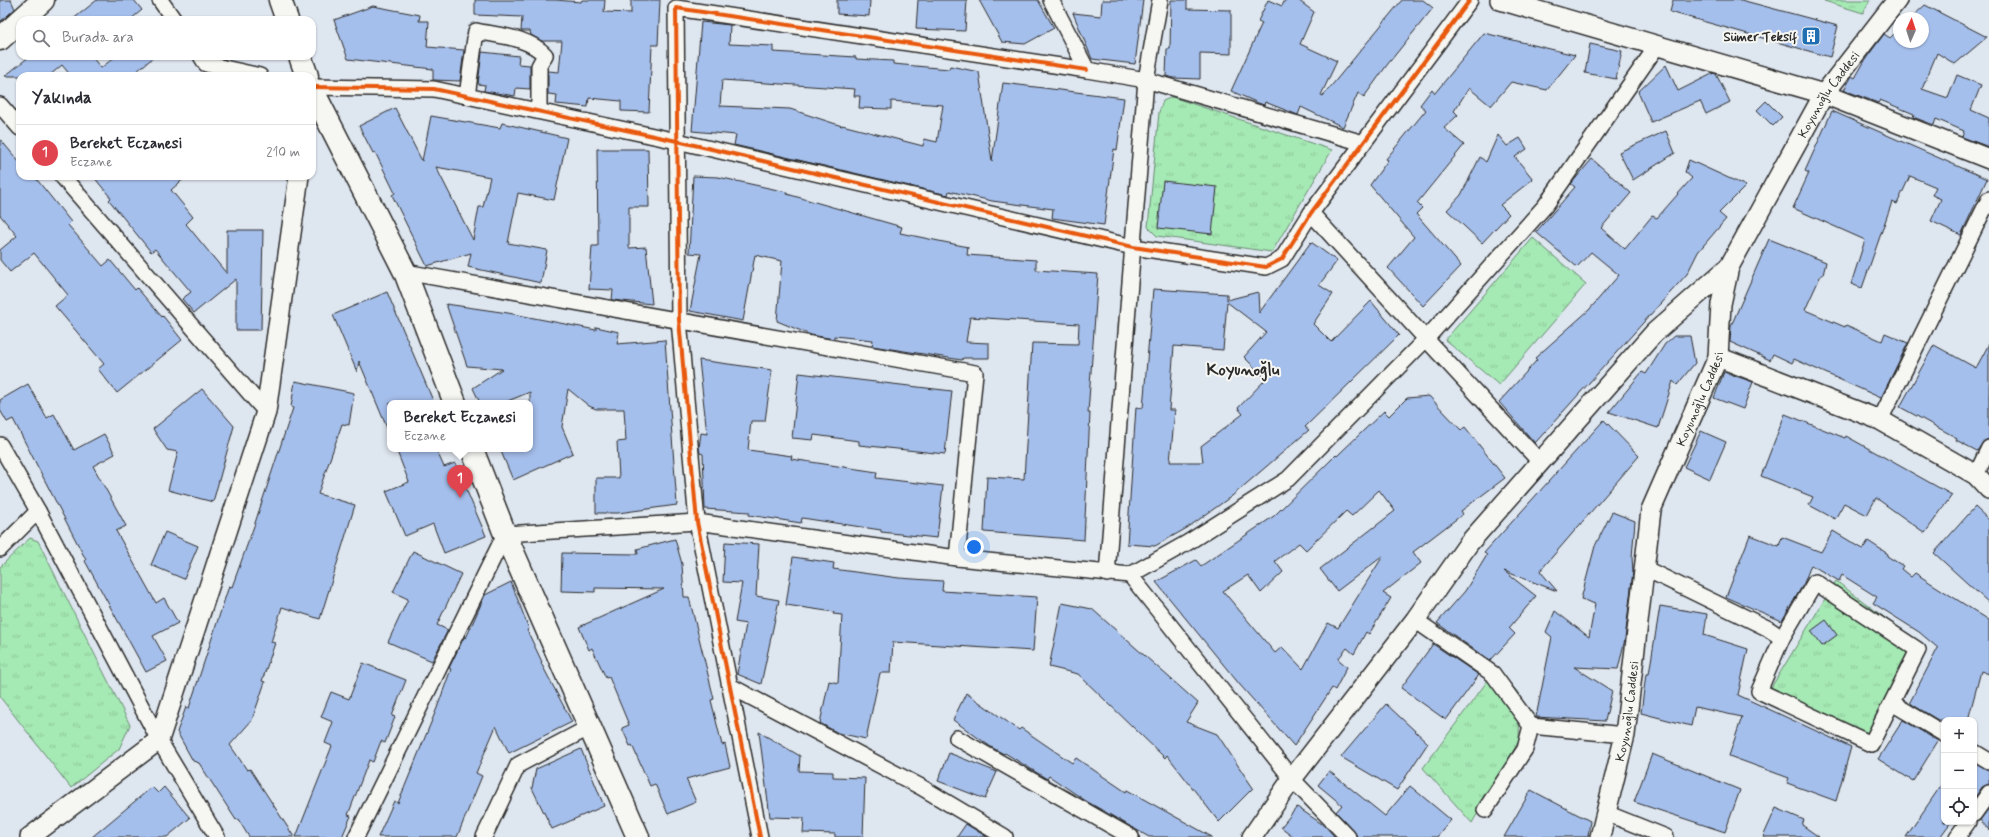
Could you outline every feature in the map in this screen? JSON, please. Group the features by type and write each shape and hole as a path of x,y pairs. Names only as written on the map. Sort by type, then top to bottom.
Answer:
{"main road":[{"path":"25,16 43,0"},
{"path":"280,0 286,16"},
{"path":"0,39 16,24"},
{"path":"301,60 306,72"},
{"path":"316,96 405,272 454,400"},
{"path":"473,452 505,534 638,837"}],"street":[{"path":"160,0 171,16"},
{"path":"1051,0 1087,70"},
{"path":"1106,574 1146,80 1160,0"},
{"path":"316,88 434,89 539,110 677,141 1133,248 1266,267 1282,259 1311,213 1470,0"},
{"path":"1500,0 1824,94 1989,159"},
{"name":"Koyunoğlu Caddesi","path":"1600,837 1625,735 1651,510 1718,357 1721,304 1729,267 1824,94 1897,0"},
{"path":"760,837 697,522 679,320 676,4 1146,80 1363,143"},
{"path":"467,96 476,31 527,42 538,48 545,56 539,66 539,110"},
{"path":"356,837 505,534 697,522 957,558 1106,574 1130,575 1187,543 1288,479 1426,338 1545,206 1657,46"},
{"path":"204,60 206,64 242,72"},
{"path":"0,104 16,123"},
{"path":"65,180 266,412"},
{"path":"32,837 159,740 266,412 298,180"},
{"path":"1880,420 1989,198"},
{"path":"1311,213 1542,463"},
{"path":"1252,837 1292,779 1415,620 1469,543 1542,463 1654,334 1729,267"},
{"path":"405,272 975,373 957,558"},
{"path":"1718,357 1880,420 1976,475 1989,489"},
{"path":"0,445 38,511 159,740 217,837"},
{"path":"1976,475 1989,448"},
{"path":"0,549 38,511"},
{"path":"1644,568 1768,628 1782,638"},
{"path":"1130,575 1292,779 1348,837"},
{"path":"1815,582 1918,650 1871,744 1759,691 1782,638 1815,582"},
{"path":"1415,620 1493,674 1531,726 1625,735"},
{"path":"730,686 921,786 1005,837"},
{"path":"1892,703 1941,732"},
{"path":"1485,810 1525,749 1531,726"},
{"path":"484,837 518,765 590,728"},
{"path":"957,738 1131,837"},
{"path":"1976,753 1989,761"},
{"path":"1977,810 1989,793"},
{"path":"1606,813 1666,837"},
{"path":"1957,837 1966,825"}],"green space":[{"path":"1821,0 1870,0 1863,13"},
{"path":"1172,97 1332,150 1272,252 1157,236 1148,227 1159,112 1163,101"},
{"path":"1533,238 1586,284 1499,385 1445,340"},
{"path":"30,538 38,541 130,725 119,749 71,788 0,697 0,567"},
{"path":"1836,581 1925,648 1877,751 1764,699"},
{"path":"1497,668 1520,695 1519,741 1472,823 1423,768"}],"building":[{"path":"0,0 11,0 15,9 0,22"},
{"path":"97,0 134,0 142,10 135,16 77,16"},
{"path":"475,0 555,0 581,2 582,0 605,0 604,12 631,13 631,0 660,0 658,45 652,45 649,112 621,111 621,101 589,98 588,107 556,104 557,95 548,94 548,71 559,72 562,41 542,41 531,35 530,31 521,31 522,17 475,15"},
{"path":"837,0 870,0 869,16 837,14"},
{"path":"918,0 967,0 965,31 916,29"},
{"path":"979,0 1038,0 1054,28 1025,44 1002,42"},
{"path":"1102,0 1143,0 1135,64 1092,59 1073,13 1101,16"},
{"path":"1171,0 1187,0 1187,9 1231,10 1231,54 1200,53 1200,79 1173,78 1166,76 1167,49 1170,49"},
{"path":"1268,0 1282,6 1285,0 1298,0 1314,12 1300,44 1337,61 1321,95 1323,96 1402,0 1423,0 1433,8 1387,65 1364,97 1358,93 1343,127 1301,107 1298,115 1265,102 1264,105 1258,103 1231,91 1262,23 1258,21"},
{"path":"1673,0 1741,0 1838,26 1830,57 1670,12"},
{"path":"1925,5 1987,37 1955,64 1937,53 1922,89 1948,98 1957,75 1981,85 1971,110 1989,118 1989,147 1962,137 1964,131 1936,119 1934,125 1913,117 1914,114 1880,100 1878,103 1844,90 1852,76 1855,78 1867,57 1884,34 1890,38 1893,35 1893,48 1929,48 1929,12 1917,12"},
{"path":"373,6 420,15 419,21 429,21 427,47 464,50 460,81 433,80 433,69 348,59 334,20"},
{"path":"701,22 730,25 729,44 773,46 773,52 856,57 856,59 893,61 893,64 949,69 950,66 979,72 992,161 1003,83 1124,98 1117,150 1114,149 1104,225 1052,218 1053,209 992,201 949,191 948,195 734,145 736,135 692,131","holes":["722,80 855,89 854,96 860,96 859,108 891,109 891,101 943,105 937,142 924,139 923,146 842,126 790,109 720,106"]},
{"path":"1484,33 1575,55 1547,90 1511,82 1491,106 1469,88 1454,111 1458,115 1444,128 1464,145 1417,203 1422,208 1416,214 1461,266 1423,306 1388,268 1414,237 1370,185 1388,160 1386,159 1426,110 1420,105 1432,89 1435,93"},
{"path":"1590,44 1622,51 1616,79 1585,73"},
{"path":"482,52 519,56 518,64 530,65 530,89 516,88 515,96 484,91 485,85 478,84"},
{"path":"25,60 94,60 101,68 111,60 150,60 136,72 68,72 62,65 54,72 16,72 16,76 5,76"},
{"path":"1666,65 1678,91 1714,73 1716,74 1730,102 1706,114 1700,101 1651,122 1638,92"},
{"path":"1766,101 1782,117 1773,126 1757,110"},
{"path":"395,108 422,161 431,116 500,128 502,123 567,138 554,200 518,193 508,243 547,250 541,283 468,267 471,253 427,266 392,195 395,193 375,152 373,153 359,126","holes":["436,167 490,177 483,207 479,207 473,240"]},
{"path":"1832,111 1987,179 1961,235 1931,221 1941,199 1932,195 1936,187 1910,176 1897,204 1892,202 1862,288 1851,284 1865,240 1793,208 1809,173 1805,171"},
{"path":"1666,131 1675,153 1633,180 1619,152"},
{"path":"1498,135 1507,146 1520,138 1527,149 1515,157 1533,179 1500,205 1509,214 1482,243 1447,210 1461,195 1480,157 1486,162"},
{"path":"0,139 16,158 16,180 37,180 71,222 68,225 103,266 110,260 135,290 137,288 162,317 163,316 182,340 117,393 98,369 104,364 55,306 68,295 34,253 10,272 0,260 0,250 17,236 0,215"},
{"path":"597,149 648,149 649,207 629,207 629,248 646,247 652,304 612,300 613,290 589,289 592,246 598,246"},
{"path":"1592,159 1631,193 1601,228 1625,249 1652,216 1657,218 1692,178 1685,172 1689,160 1746,186 1719,213 1726,219 1698,252 1687,274 1535,443 1499,402 1537,360 1535,358 1589,310 1619,275 1591,252 1577,267 1536,232 1575,187 1571,184"},
{"path":"693,176 718,177 787,192 787,194 902,227 900,233 968,247 967,255 1036,260 1036,270 1098,274 1088,413 1090,413 1084,540 984,532 987,477 1024,479 1032,343 1078,344 1079,324 970,317 966,342 989,343 989,358 963,358 962,360 872,346 873,340 834,336 834,339 811,335 777,321 782,261 755,255 743,321 690,311 701,254 689,253"},
{"path":"96,180 182,180 171,190 193,217 186,224 227,274 227,230 263,230 261,330 236,330 236,279 194,313 182,299 191,292 155,249 151,252 109,200 111,198"},
{"path":"1163,181 1217,187 1212,234 1158,228"},
{"path":"1769,239 1826,262 1823,275 1821,275 1805,310 1845,327 1846,325 1882,341 1885,333 1908,343 1881,398 1794,359 1792,363 1773,354 1770,360 1730,342 1731,326"},
{"path":"1311,242 1337,261 1319,285 1333,294 1313,324 1331,342 1371,301 1399,335 1305,427 1309,430 1232,496 1187,528 1155,546 1127,544 1136,407 1143,408 1153,289 1227,294 1227,300 1258,292 1259,313","holes":["1227,302 1266,332 1244,357 1266,379 1238,408 1243,414 1201,446 1203,462 1170,462 1175,410 1169,410 1174,346 1223,350"]},
{"path":"387,292 433,400 387,400 387,428 359,361 357,372 333,315"},
{"path":"446,304 508,313 596,330 596,327 619,332 617,344 665,340 677,505 618,513 596,513 596,478 619,478 617,442 626,441 624,409 596,409 589,406 568,389 562,427 573,453 513,480 501,452 533,452 533,400 530,400 530,392 510,400 479,400 473,388 502,369 467,366"},
{"path":"1674,336 1690,336 1695,363 1677,385 1673,381 1658,428 1609,412 1642,372 1646,374 1665,344"},
{"path":"1989,344 1989,439 1984,441 1977,451 1956,440 1957,438 1900,407 1934,345 1976,368"},
{"path":"699,360 772,370 765,421 751,421 748,450 792,456 791,459 877,472 876,478 943,486 937,538 881,532 881,530 802,518 801,523 749,515 749,512 705,509 703,454 700,453 699,448 701,433 707,434"},
{"path":"1724,372 1753,382 1743,409 1714,398"},
{"path":"799,373 952,391 945,454 859,445 859,441 814,435 813,440 792,438"},
{"path":"295,381 354,393 349,425 342,424 318,494 355,505 320,619 282,607 271,642 275,643 262,681 265,682 252,720 230,745 247,770 250,769 294,837 249,837 238,819 236,820 199,763 193,761 177,732 186,707 189,708 229,586 232,587 254,526 293,408 291,407"},
{"path":"28,384 47,418 54,414 74,450 104,434 115,454 93,466 126,526 116,531 156,603 164,598 178,623 153,636 167,661 146,672 85,561 86,560 13,419 7,422 0,410 0,400"},
{"path":"202,389 234,426 213,502 168,490 178,452 167,450 153,429"},
{"path":"1429,396 1461,430 1465,427 1505,478 1461,511 1463,514 1413,552 1421,563 1383,593 1391,598 1369,634 1366,632 1354,654 1347,648 1338,659 1347,667 1335,690 1332,688 1294,746 1240,685 1156,582 1196,560 1201,566 1274,516 1336,455 1337,456 1384,411 1389,416 1407,398","holes":["1379,490 1395,511 1320,569 1337,591 1383,556 1338,628 1328,623 1303,669 1282,647 1275,653 1223,591 1248,575 1261,593 1283,572 1275,561 1299,543 1306,550 1346,511 1352,516"]},
{"path":"1785,414 1845,438 1846,436 1952,495 1925,533 1876,498 1867,515 1844,503 1835,519 1809,505 1813,497 1761,476"},
{"path":"1604,420 1639,456 1540,571 1557,591 1504,571 1536,596 1509,628 1515,634 1490,661 1437,623 1465,591 1487,555 1484,553"},
{"path":"1701,431 1726,442 1710,479 1684,467"},
{"path":"397,452 437,452 444,467 455,463 486,536 444,553 433,524 405,536 386,491 409,482"},
{"path":"1975,507 1989,520 1989,603 1934,553"},
{"path":"1612,512 1635,521 1632,557 1633,571 1625,639 1618,669 1574,667 1612,691 1605,721 1536,717 1552,637 1546,632 1555,611 1589,637 1595,604 1581,599 1595,546"},
{"path":"1833,531 1863,549 1868,541 1903,566 1901,569 1911,577 1915,573 1989,620 1989,674 1981,671 1969,717 1941,717 1941,720 1938,720 1910,702 1938,648 1919,632 1873,603 1877,597 1842,575 1839,581 1811,565 1804,583 1782,621 1726,597 1750,535 1779,546 1782,537 1821,552"},
{"path":"165,532 198,546 184,579 151,565"},
{"path":"675,539 682,564 684,597 689,597 714,699 711,700 722,745 725,744 730,767 686,779 696,802 668,814 655,784 650,786 632,745 630,746 622,728 629,725 609,677 606,678 592,648 589,650 579,627 664,589 595,588 595,592 561,591 562,553 638,554 637,549"},
{"path":"725,542 759,544 756,596 779,600 761,684 737,674 746,624 735,622 742,583 723,582"},
{"path":"413,551 461,574 437,625 448,630 432,661 388,642 408,599 393,592"},
{"path":"793,557 834,563 833,569 899,578 943,581 942,591 1037,597 1033,651 893,642 891,673 880,673 866,739 838,733 820,723 829,681 838,683 842,615 833,614 834,612 786,605"},
{"path":"511,582 529,629 527,630 542,662 541,663 572,722 509,753 496,726 476,773 482,776 457,837 378,837 394,801 398,803 437,708 451,669 449,668 464,637 466,638 485,595"},
{"path":"1062,603 1092,609 1198,703 1186,722 1217,734 1253,788 1219,822 1167,755 1165,758 1078,674 1049,667"},
{"path":"1660,606 1707,614 1704,635 1748,649 1738,695 1851,747 1836,801 1787,783 1789,778 1729,756 1742,717 1695,707 1691,726 1641,713 1646,674 1649,674"},
{"path":"1826,620 1837,635 1822,646 1811,631"},
{"path":"1433,644 1479,675 1446,720 1401,688"},
{"path":"363,663 406,680 392,716 395,717 385,743 381,741 373,762 369,760 348,815 351,816 342,837 296,837 332,746 325,743 333,722 321,717 331,692 349,699"},
{"path":"966,693 1019,730 1021,728 1072,763 1076,758 1126,792 1127,790 1212,837 1149,837 1086,801 1049,776 1047,779 1005,753 1004,754 991,747 953,720"},
{"path":"1386,704 1428,743 1397,790 1341,757"},
{"path":"1903,720 1938,741 1913,781 1878,759"},
{"path":"759,732 800,756 799,771 833,772 833,777 865,778 863,837 835,837 835,834 803,833 804,818 770,817"},
{"path":"581,749 604,806 552,829 532,788 536,769"},
{"path":"949,753 997,772 985,799 938,781"},
{"path":"1652,754 1740,790 1725,832 1634,802"},
{"path":"1977,764 1989,770 1989,784 1982,787 1977,794"},
{"path":"1329,771 1385,816 1410,786 1451,820 1437,837 1357,837 1354,831 1336,812 1342,805 1318,785"},
{"path":"1941,785 1941,825 1949,825 1940,837 1906,837"},
{"path":"152,787 158,793 164,787 190,818 167,837 92,837"},
{"path":"1531,790 1590,821 1588,837 1504,837"},
{"path":"1297,807 1325,826 1335,837 1294,837 1281,827"},
{"path":"1776,808 1804,820 1802,825 1819,837 1763,837"},
{"path":"1989,808 1989,830 1980,820"},
{"path":"966,824 987,837 957,837"}],"cycle path":[{"path":"316,87 434,89 677,141 1133,247 1266,267 1282,259 1311,213 1470,0"},
{"path":"760,837 697,522 679,320 676,8 1087,70"}],"place":[{"name":"Sümer Teksif","path":"1811,36"},
{"name":"Bereket Eczanesi","path":"460,498"}],"district":[{"name":"Koyunoğlu","path":"1243,369"}]}
